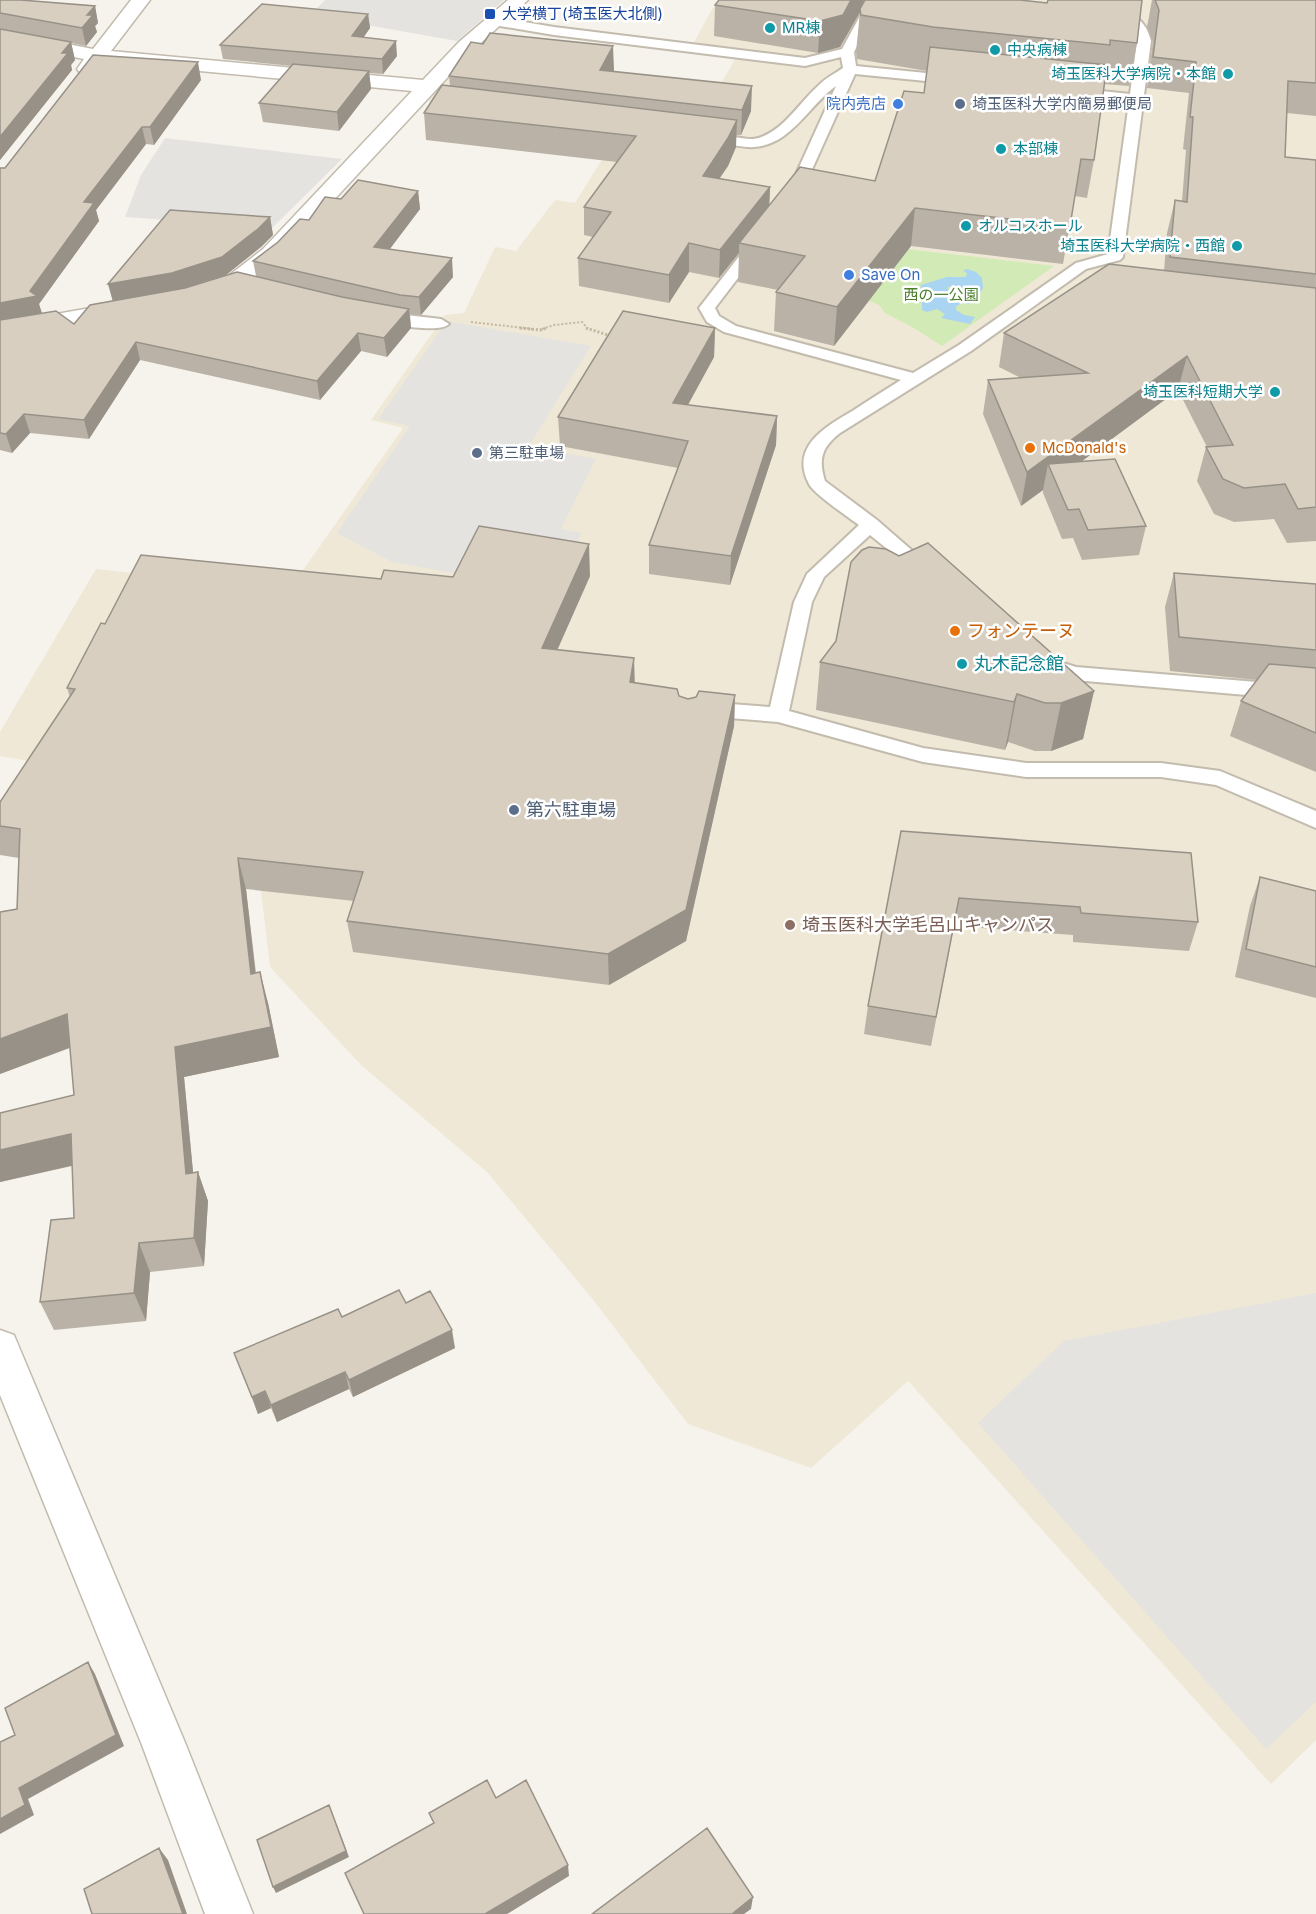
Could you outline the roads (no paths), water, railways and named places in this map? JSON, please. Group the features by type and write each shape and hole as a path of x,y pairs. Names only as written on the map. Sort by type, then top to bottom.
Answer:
{"street":[{"path":"76,82 99,56 141,0"},
{"path":"180,299 234,282 271,254 324,195 494,21 519,0"},
{"path":"0,37 99,56 422,97"},
{"path":"0,331 147,305"},
{"path":"0,1347 164,1746 229,1914"}],"lane":[{"path":"784,207 792,198 850,69 847,52 876,4"},
{"path":"944,585 871,524 817,483 811,464 812,452 821,438 834,429 965,348 1081,266 1115,256 1144,41 1142,28 1132,18 1100,11"},
{"path":"494,21 554,31 805,62 847,52"},
{"path":"695,136 754,143 773,136 794,121 822,88 850,69 964,81"},
{"path":"1056,91 1137,99"},
{"path":"763,235 707,308 713,319 730,329 916,379"},
{"path":"234,282 257,288"},
{"path":"369,314 402,321 441,324"},
{"path":"778,715 803,602 816,574 871,524"},
{"path":"1030,656 1037,661 1074,673 1316,694"},
{"path":"688,722 689,708 778,715 922,755 1026,770 1161,770 1220,778 1316,820"}],"water":[{"path":"967,269 976,272 982,278 983,288 979,294 955,286 948,287 948,290 957,293 965,291 978,296 977,300 968,304 961,303 956,307 956,310 964,315 975,317 970,324 941,318 945,314 937,309 927,312 922,310 922,302 931,301 932,298 922,297 921,285 947,277 966,277 967,273 963,271"}],"place":[{"name":"大学横丁(埼玉医大北側)","path":"490,14"},
{"name":"MR棟","path":"770,28"},
{"name":"中央病棟","path":"995,50"},
{"name":"埼玉医科大学病院・本館","path":"1228,74"},
{"name":"院内売店","path":"898,104"},
{"name":"埼玉医科大学内簡易郵便局","path":"960,104"},
{"name":"本部棟","path":"1001,149"},
{"name":"オルコスホール","path":"966,226"},
{"name":"埼玉医科大学病院・西館","path":"1237,246"},
{"name":"Save On","path":"849,275"},
{"name":"埼玉医科短期大学","path":"1275,392"},
{"name":"McDonald's","path":"1030,448"},
{"name":"第三駐車場","path":"477,453"},
{"name":"フォンテーヌ","path":"955,631"},
{"name":"丸木記念館","path":"962,664"},
{"name":"第六駐車場","path":"514,810"},
{"name":"埼玉医科大学毛呂山キャンパス","path":"790,925"}],"park label":[{"name":"西の一公園","path":"941,295"}]}
